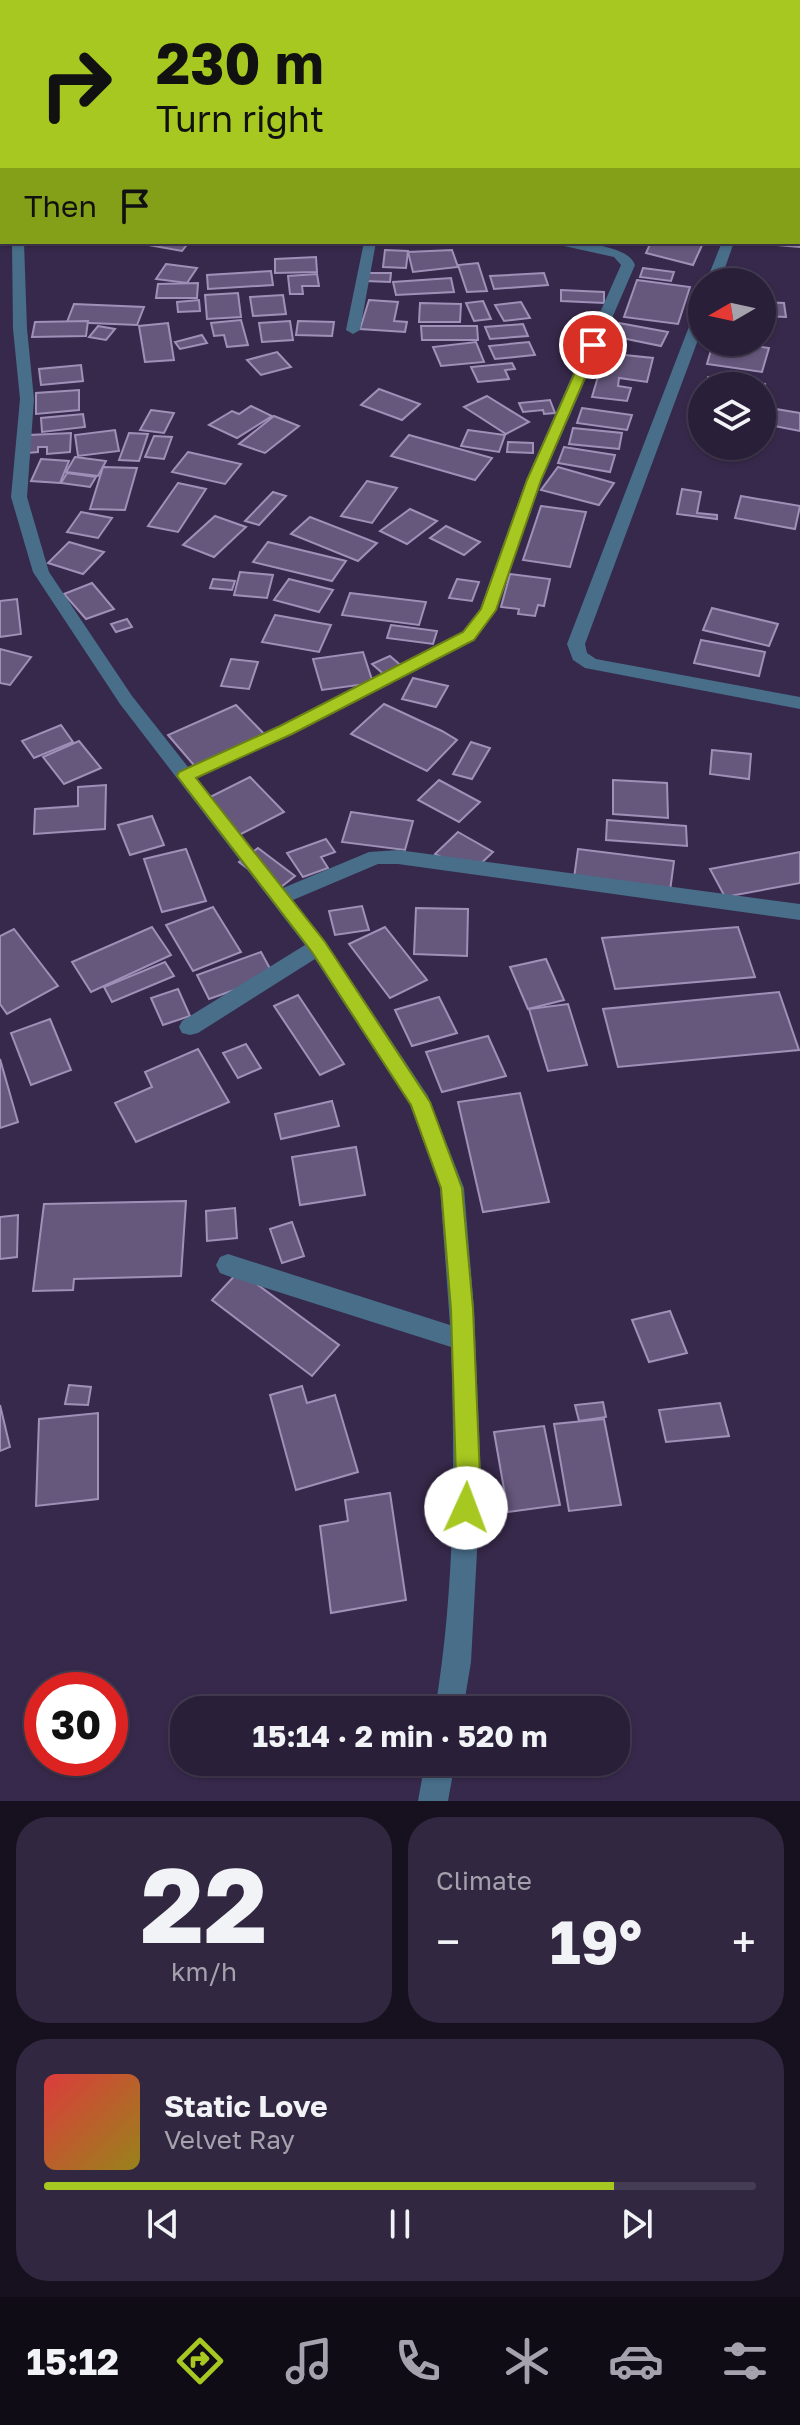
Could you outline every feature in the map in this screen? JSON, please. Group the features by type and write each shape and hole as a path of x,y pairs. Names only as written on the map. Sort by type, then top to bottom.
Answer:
{"street":[{"path":"18,244 20,329 27,399 16,456 19,497 41,572 126,700 318,947 420,1102 452,1188 463,1340 468,1478 457,1662 451,1696"},
{"path":"353,330 370,244"},
{"path":"185,776 286,730 468,636 488,610 534,480 628,265 626,259 618,254 563,244"},
{"path":"718,268 727,244"},
{"path":"688,348 576,644 579,656 591,664 800,703"},
{"path":"280,897 376,857 398,857 800,912"},
{"path":"190,1027 318,947"},
{"path":"228,1265 463,1340"},
{"path":"433,1801 437,1776"}],"building":[{"path":"150,244 187,244 182,251"},
{"path":"650,244 703,244 693,265 646,253"},
{"path":"765,244 800,244 800,247"},
{"path":"385,250 408,251 406,268 383,267"},
{"path":"452,250 458,267 413,272 408,252"},
{"path":"316,257 317,272 275,273 275,259"},
{"path":"478,263 487,291 467,292 458,265"},
{"path":"166,264 197,268 187,283 156,279"},
{"path":"643,268 674,272 671,281 640,277"},
{"path":"271,271 273,285 208,289 207,275"},
{"path":"368,273 391,273 390,282 366,281"},
{"path":"544,273 548,285 494,289 490,276"},
{"path":"317,274 319,286 302,286 303,294 290,294 288,276"},
{"path":"451,278 454,292 396,295 393,282"},
{"path":"637,280 688,287 678,324 624,317"},
{"path":"198,283 197,298 156,298 158,284"},
{"path":"561,290 604,292 604,303 561,301"},
{"path":"238,293 241,317 207,319 205,295"},
{"path":"283,295 286,314 253,316 250,297"},
{"path":"199,300 200,311 178,312 177,302"},
{"path":"369,300 398,302 394,321 407,322 405,332 360,329"},
{"path":"483,301 491,319 474,321 466,303"},
{"path":"521,302 530,318 504,321 495,305"},
{"path":"420,303 461,304 460,322 419,322"},
{"path":"776,303 784,303 786,317 776,317"},
{"path":"74,304 144,307 137,325 67,322"},
{"path":"241,320 248,345 227,347 224,335 214,336 211,323"},
{"path":"88,321 86,336 32,337 35,322"},
{"path":"290,321 293,340 262,342 259,323"},
{"path":"298,321 334,322 332,336 296,335"},
{"path":"168,323 174,360 145,362 139,326"},
{"path":"619,323 668,332 661,346 612,336"},
{"path":"523,324 528,336 490,339 485,327"},
{"path":"98,326 115,329 106,340 89,337"},
{"path":"421,326 477,326 478,340 422,340"},
{"path":"202,335 207,343 180,349 175,342"},
{"path":"476,342 484,362 441,366 433,347"},
{"path":"529,342 535,355 495,359 489,346"},
{"path":"277,352 291,367 261,375 247,360"},
{"path":"605,353 653,358 647,382 619,378 618,386 631,388 627,401 592,397"},
{"path":"709,356 767,356 762,372 707,364"},
{"path":"512,363 515,369 505,370 509,379 478,382 471,367"},
{"path":"81,365 83,381 41,385 39,369"},
{"path":"379,389 420,404 402,420 361,405"},
{"path":"79,390 79,410 36,414 36,393"},
{"path":"487,396 529,422 506,434 464,407"},
{"path":"550,400 555,413 544,414 543,410 523,412 519,403"},
{"path":"251,406 272,416 237,438 209,425 232,411 239,414"},
{"path":"582,408 632,415 627,430 577,423"},
{"path":"776,409 800,413 800,431 776,426"},
{"path":"151,410 174,413 164,433 140,430"},
{"path":"83,414 85,427 42,432 41,418"},
{"path":"274,416 299,426 265,453 239,444"},
{"path":"573,428 622,433 619,449 569,444"},
{"path":"115,430 119,451 78,456 75,435"},
{"path":"468,430 505,435 499,452 461,446"},
{"path":"71,433 70,452 47,454 47,447 38,447 38,452 28,453 29,435"},
{"path":"129,433 148,434 139,461 119,460"},
{"path":"409,435 492,458 475,480 391,456"},
{"path":"154,436 172,437 164,459 145,457"},
{"path":"508,442 533,443 533,453 507,452"},
{"path":"564,447 615,455 610,472 558,463"},
{"path":"188,452 241,464 225,484 172,472"},
{"path":"75,457 106,461 98,476 66,472"},
{"path":"41,459 69,461 60,483 31,481"},
{"path":"103,467 137,468 125,510 90,509"},
{"path":"558,467 614,483 599,505 541,490"},
{"path":"67,473 96,477 90,487 61,483"},
{"path":"367,481 397,488 372,523 341,516"},
{"path":"178,483 206,489 178,532 148,526"},
{"path":"682,489 701,492 697,513 717,515 717,519 677,514"},
{"path":"273,492 286,496 259,525 245,521"},
{"path":"741,496 800,506 795,529 735,518"},
{"path":"541,506 586,512 570,567 523,560"},
{"path":"410,509 437,521 407,544 380,531"},
{"path":"81,512 112,518 98,538 67,532"},
{"path":"215,516 246,527 214,557 183,545"},
{"path":"310,517 377,543 358,561 291,534"},
{"path":"446,526 480,542 464,555 430,538"},
{"path":"69,542 104,552 83,574 48,563"},
{"path":"268,542 346,561 332,581 253,562"},
{"path":"240,572 273,575 267,598 234,595"},
{"path":"510,574 550,579 544,606 538,605 535,616 518,614 519,609 501,607"},
{"path":"213,579 235,581 232,590 210,588"},
{"path":"289,579 333,590 319,612 274,600"},
{"path":"457,579 479,582 472,601 449,598"},
{"path":"92,583 114,609 86,619 64,594"},
{"path":"350,593 426,602 419,625 342,615"},
{"path":"17,599 21,634 0,637 0,601"},
{"path":"712,608 778,624 769,646 703,630"},
{"path":"275,615 331,625 319,652 262,642"},
{"path":"127,619 132,627 116,632 111,624"},
{"path":"391,625 437,631 433,644 387,638"},
{"path":"701,640 765,652 759,676 694,663"},
{"path":"0,649 31,657 10,685 0,683"},
{"path":"363,652 373,683 322,690 313,659"},
{"path":"390,656 405,669 387,677 372,664"},
{"path":"231,659 258,662 249,689 221,686"},
{"path":"413,678 448,686 436,707 402,699"},
{"path":"384,704 457,740 427,771 351,734"},
{"path":"236,705 269,739 199,771 168,735"},
{"path":"61,725 73,742 34,758 22,741"},
{"path":"79,741 101,768 64,784 43,757"},
{"path":"471,742 490,748 472,779 453,774"},
{"path":"712,750 751,754 749,779 710,774"},
{"path":"250,777 284,812 237,836 204,800"},
{"path":"439,780 480,802 459,822 418,800"},
{"path":"613,780 667,783 668,818 613,814"},
{"path":"106,785 105,829 34,834 35,809 78,806 78,787"},
{"path":"351,812 413,821 405,850 342,842"},
{"path":"152,816 164,845 130,855 118,825"},
{"path":"607,820 686,826 687,846 606,840"},
{"path":"458,832 493,852 471,873 435,854"},
{"path":"326,839 335,852 321,857 328,868 303,877 287,853"},
{"path":"258,848 295,876 276,891 239,862"},
{"path":"186,849 206,901 162,912 144,859"},
{"path":"578,849 674,861 670,891 574,878"},
{"path":"800,852 800,883 725,897 710,869"},
{"path":"362,906 369,930 335,935 329,911"},
{"path":"213,907 241,952 193,971 166,925"},
{"path":"416,908 468,909 467,956 414,954"},
{"path":"152,927 171,955 91,992 72,962"},
{"path":"385,927 427,980 390,998 349,944"},
{"path":"738,927 755,977 615,989 602,938"},
{"path":"14,929 58,986 7,1014 0,1004 0,936"},
{"path":"261,952 274,976 209,999 197,975"},
{"path":"546,959 564,1000 528,1009 510,967"},
{"path":"165,962 174,976 112,1002 104,987"},
{"path":"178,989 190,1016 163,1025 151,998"},
{"path":"779,992 799,1050 618,1067 603,1009"},
{"path":"298,995 344,1064 320,1075 274,1006"},
{"path":"439,997 457,1033 412,1046 395,1010"},
{"path":"568,1004 587,1065 548,1071 529,1009"},
{"path":"50,1019 71,1070 31,1085 11,1033"},
{"path":"488,1036 506,1076 442,1092 426,1052"},
{"path":"246,1044 261,1068 238,1078 223,1053"},
{"path":"198,1049 229,1102 136,1142 115,1103 152,1087 145,1072"},
{"path":"0,1059 18,1122 0,1128"},
{"path":"520,1093 549,1202 483,1212 458,1102"},
{"path":"332,1101 339,1126 281,1139 275,1114"},
{"path":"356,1147 365,1195 300,1205 292,1157"},
{"path":"186,1201 181,1276 74,1279 73,1290 33,1291 44,1204"},
{"path":"235,1208 237,1238 207,1241 206,1211"},
{"path":"18,1215 17,1257 0,1259 0,1217"},
{"path":"292,1222 304,1256 282,1263 270,1229"},
{"path":"239,1271 339,1345 312,1376 212,1300"},
{"path":"670,1311 687,1353 649,1362 632,1320"},
{"path":"69,1385 91,1387 88,1405 65,1404"},
{"path":"302,1386 307,1403 335,1395 358,1472 296,1490 270,1395"},
{"path":"603,1402 606,1417 579,1421 575,1405"},
{"path":"720,1403 729,1436 666,1442 659,1410"},
{"path":"0,1405 10,1447 0,1451"},
{"path":"98,1413 98,1499 36,1506 39,1419"},
{"path":"604,1419 621,1505 569,1511 554,1424"},
{"path":"544,1426 560,1505 508,1512 494,1432"},
{"path":"390,1493 406,1600 331,1613 320,1526 348,1521 345,1500"}],"route":[{"path":"466,1508 468,1478 462,1309 452,1188 420,1102 318,947 185,776 286,730 468,636 488,610 534,480 593,345"}]}
